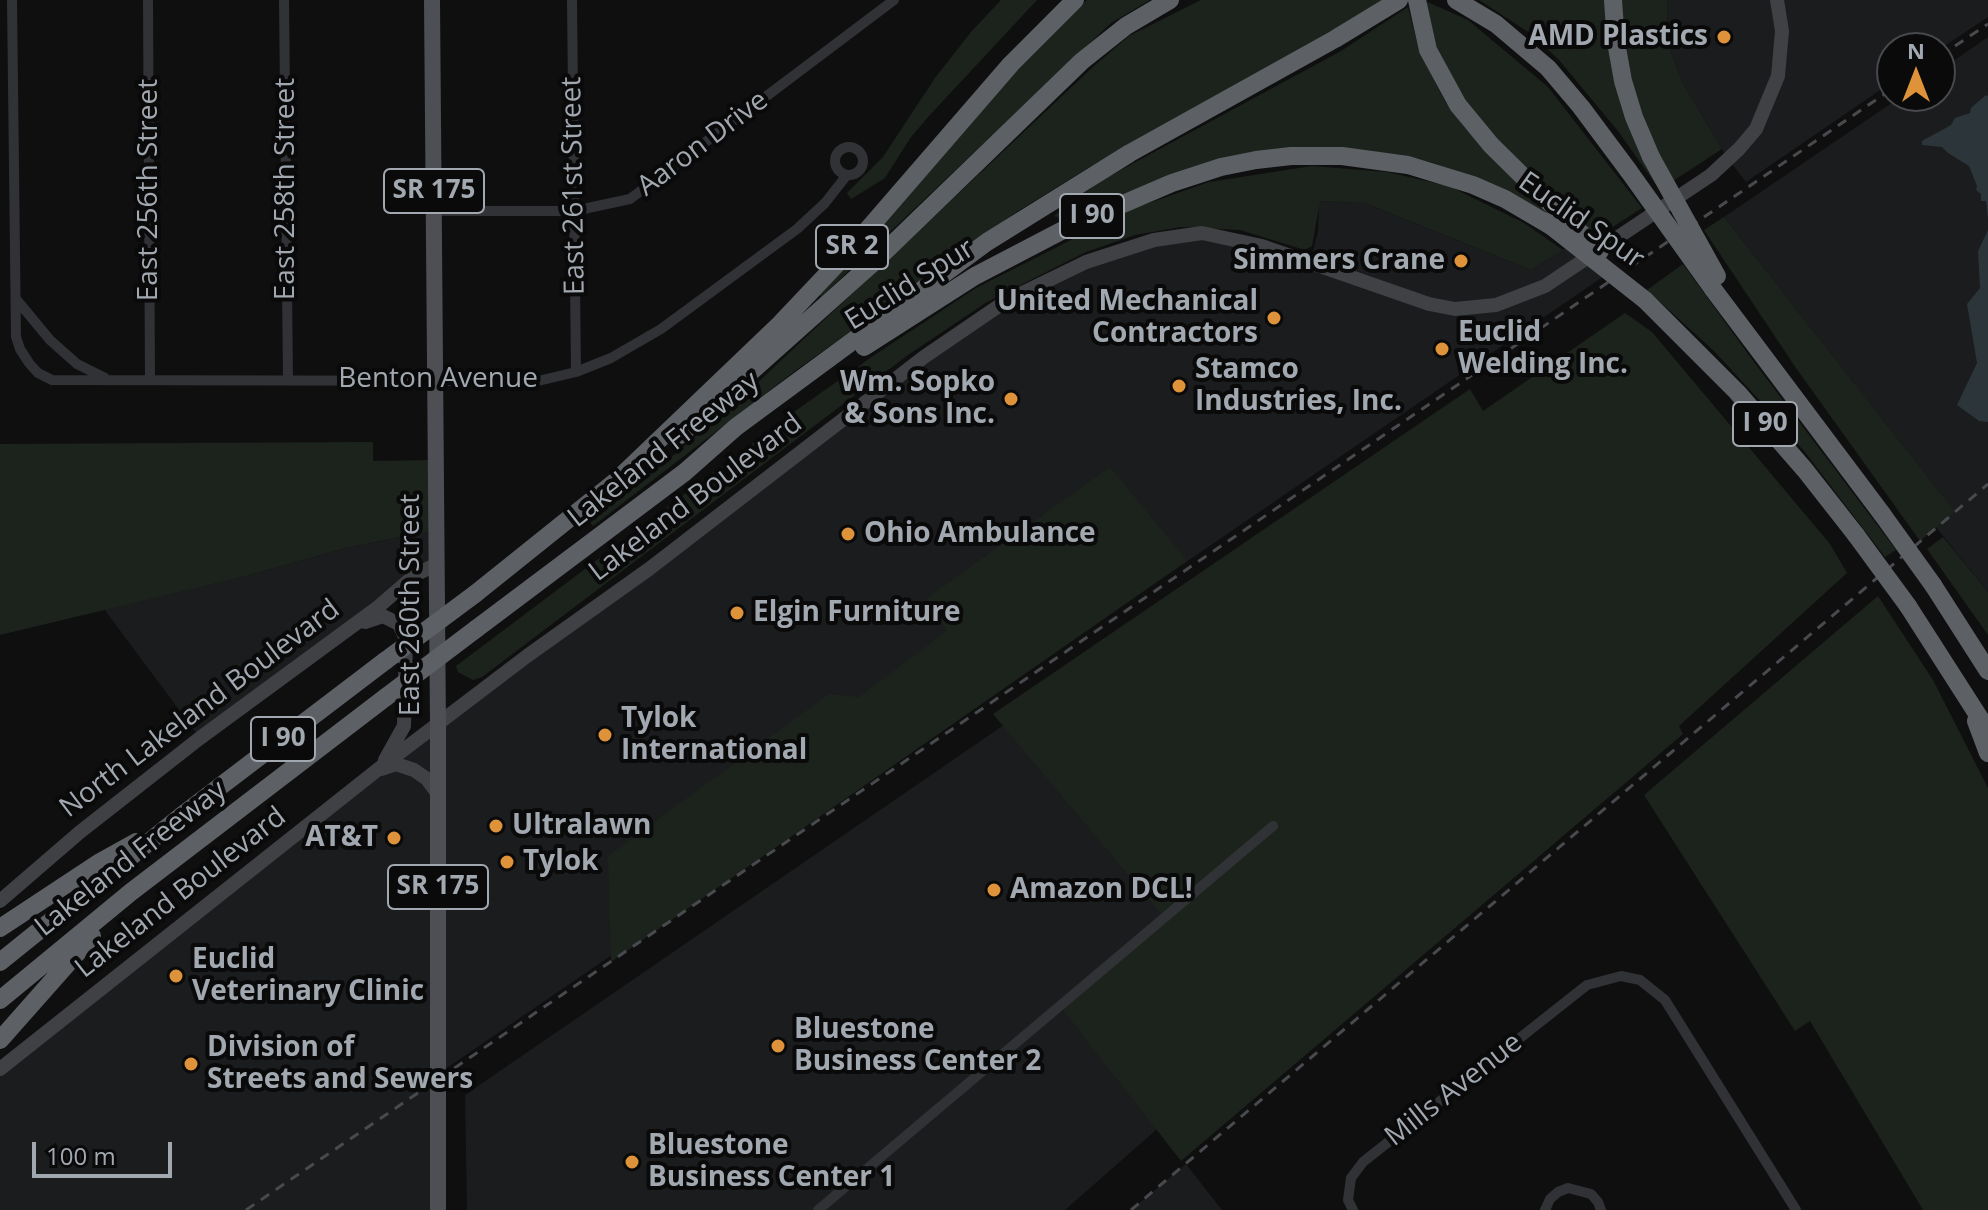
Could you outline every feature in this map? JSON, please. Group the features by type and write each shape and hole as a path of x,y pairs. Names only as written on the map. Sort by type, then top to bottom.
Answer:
{"highway":[{"name":"Lakeland Freeway","path":"0,962 180,817 475,594 616,481 803,300 899,195 1002,73 1075,0"},
{"name":"Euclid Spur","path":"616,481 665,447 802,329 1095,49 1170,0"},
{"name":"Lakeland Freeway","path":"0,1000 131,892 685,472 736,427 1007,228 1130,153 1399,0"},
{"path":"1417,0 1424,37 1441,78 1468,118 1558,222"},
{"name":"Euclid Spur","path":"1456,0 1509,33 1548,68 1717,285"},
{"path":"1613,0 1616,42 1634,117 1651,157 1717,285"},
{"name":"Euclid Spur","path":"685,472 742,436 853,354 975,276 1103,211 1213,169 1256,160 1342,156 1392,162 1441,173 1558,222 1617,267 1760,418 1856,535 1908,606 1988,731"},
{"name":"I 90","path":"1717,285 1933,585 1988,671"},
{"path":"1967,696 1988,753"},
{"path":"0,928 100,862 180,817"},
{"path":"0,1040 131,892"}],"main road":[{"name":"East 260th Street","path":"432,0 438,725 438,1210"}],"street":[{"path":"12,0 15,298"},
{"name":"East 256th Street","path":"148,0 150,380"},
{"name":"East 258th Street","path":"284,0 288,379"},
{"name":"East 261st Street","path":"572,0 576,372"},
{"name":"Aaron Drive","path":"435,211 574,211 630,199 894,0"},
{"name":"Lakeland Boulevard","path":"0,1069 527,656 649,569 924,357 1006,301 1086,262 1154,240 1202,233 1262,246 1397,294 1455,309 1496,305 1545,286 1711,175 1756,129 1778,76 1782,31 1777,0"},
{"name":"Benton Avenue","path":"15,298 16,337 29,363 38,373 52,380 538,381 576,372 611,358 661,329 797,229 825,203 847,175"},
{"name":"Benton Avenue","path":"15,298 59,348 77,364 106,379"},
{"name":"North Lakeland Boulevard","path":"0,901 80,832 200,738 351,627 415,575 437,564"},
{"path":"351,627 383,616 399,624 406,639 404,726 379,769"},
{"path":"379,769 396,764 414,770 427,779 438,794"},
{"path":"818,1210 1273,826"},
{"name":"Mills Avenue","path":"1353,1210 1348,1200 1351,1178 1363,1162 1587,985 1621,976 1640,980 1665,1000 1796,1210"},
{"path":"1545,1210 1550,1199 1568,1188 1591,1194 1601,1210"}],"shaded area":[{"path":"1001,0 1037,0 911,137 885,178 851,199 847,193 883,157 935,78"},
{"path":"1087,0 1150,0 1111,23 821,297 818,293 1017,67"},
{"path":"1201,0 1383,0 1359,17 1088,168 1018,211 795,371 593,526 589,521 675,454 755,385 1095,65 1129,36"},
{"path":"1423,0 1468,20 1548,87 1642,208 1597,237 1476,118 1439,60"},
{"path":"1479,0 1607,0 1659,189 1618,131 1559,60 1530,33"},
{"path":"1620,0 1667,0 1668,44 1683,84 1722,149 1673,181 1652,144 1627,66"},
{"path":"1667,0 1988,0 1988,17 1956,38 1956,32 1876,32 1876,93 1746,182 1728,159 1683,84 1668,44"},
{"path":"1408,7 1420,54 1445,101 1465,128 1555,218 1504,190 1436,164 1403,155 1328,147 1195,168 1082,212 1060,218 1054,216 1108,177 1341,51"},
{"path":"1988,37 1988,592 1936,527 1954,511 1724,217 1878,112 1956,112 1956,59"},
{"path":"1986,95 1988,219 1986,201 1981,201 1969,166 1942,147 1922,145 1922,141 1951,125 1955,118 1970,113 1971,108"},
{"path":"1312,166 1387,172 1449,186 1524,223 1563,250 1531,270 1365,203 1320,201 1312,246 1305,250 1240,230 1181,227 1135,235 1086,252 987,302 908,355 482,677 473,680 458,672 456,666 791,414 976,288 1132,209 1209,182"},
{"path":"1319,201 1365,203 1531,270 1573,243 1610,272 438,1074 438,1210 0,1210 0,1069 924,357 1086,262 1202,233 1310,263 1318,232"},
{"path":"1724,217 1955,512 1920,541 1796,368 1704,230"},
{"path":"1988,230 1988,422 1979,421 1957,405 1977,363 1967,304 1980,288 1978,251"},
{"path":"1683,264 1896,550 1885,557 1804,451 1763,404 1714,351 1647,290"},
{"path":"1625,313 1652,332 1830,544 1847,573 1679,726 1683,734 1181,1161 1060,1006 1164,917 993,714 1470,389 1483,411"},
{"path":"373,442 373,461 436,460 437,530 346,548 246,576 0,635 0,444"},
{"path":"1384,464 1594,745 1065,1210 467,1210 465,1095"},
{"path":"1110,467 1187,561 611,962 608,856 829,694 859,697 947,631 927,598"},
{"path":"437,530 437,555 200,738 104,609 246,576 346,548"},
{"path":"1943,537 1988,592 1988,635 1927,549"},
{"path":"1878,596 1933,680 1988,788 1988,1210 1923,1210 1810,1021 1795,1031 1644,795"},
{"path":"1186,1164 1222,1210 1131,1210"}],"railway":[{"path":"1956,45 1988,24"},
{"path":"246,1210 1876,100"},
{"path":"1131,1210 1988,484"}],"place":[{"name":"AMD Plastics","path":"1724,37"},
{"name":"Simmers Crane","path":"1461,261"},
{"name":"United Mechanical Contractors","path":"1274,318"},
{"name":"Euclid Welding Inc.","path":"1442,349"},
{"name":"Stamco Industries, Inc.","path":"1179,386"},
{"name":"Wm. Sopko & Sons Inc.","path":"1011,399"},
{"name":"Ohio Ambulance","path":"848,534"},
{"name":"Elgin Furniture","path":"737,613"},
{"name":"Tylok International","path":"605,735"},
{"name":"Ultralawn","path":"496,826"},
{"name":"AT&T","path":"394,838"},
{"name":"Tylok","path":"507,862"},
{"name":"Amazon DCL!","path":"994,890"},
{"name":"Euclid Veterinary Clinic","path":"176,976"},
{"name":"Bluestone Business Center 2","path":"778,1046"},
{"name":"Division of Streets and Sewers","path":"191,1064"},
{"name":"Bluestone Business Center 1","path":"632,1162"}]}
